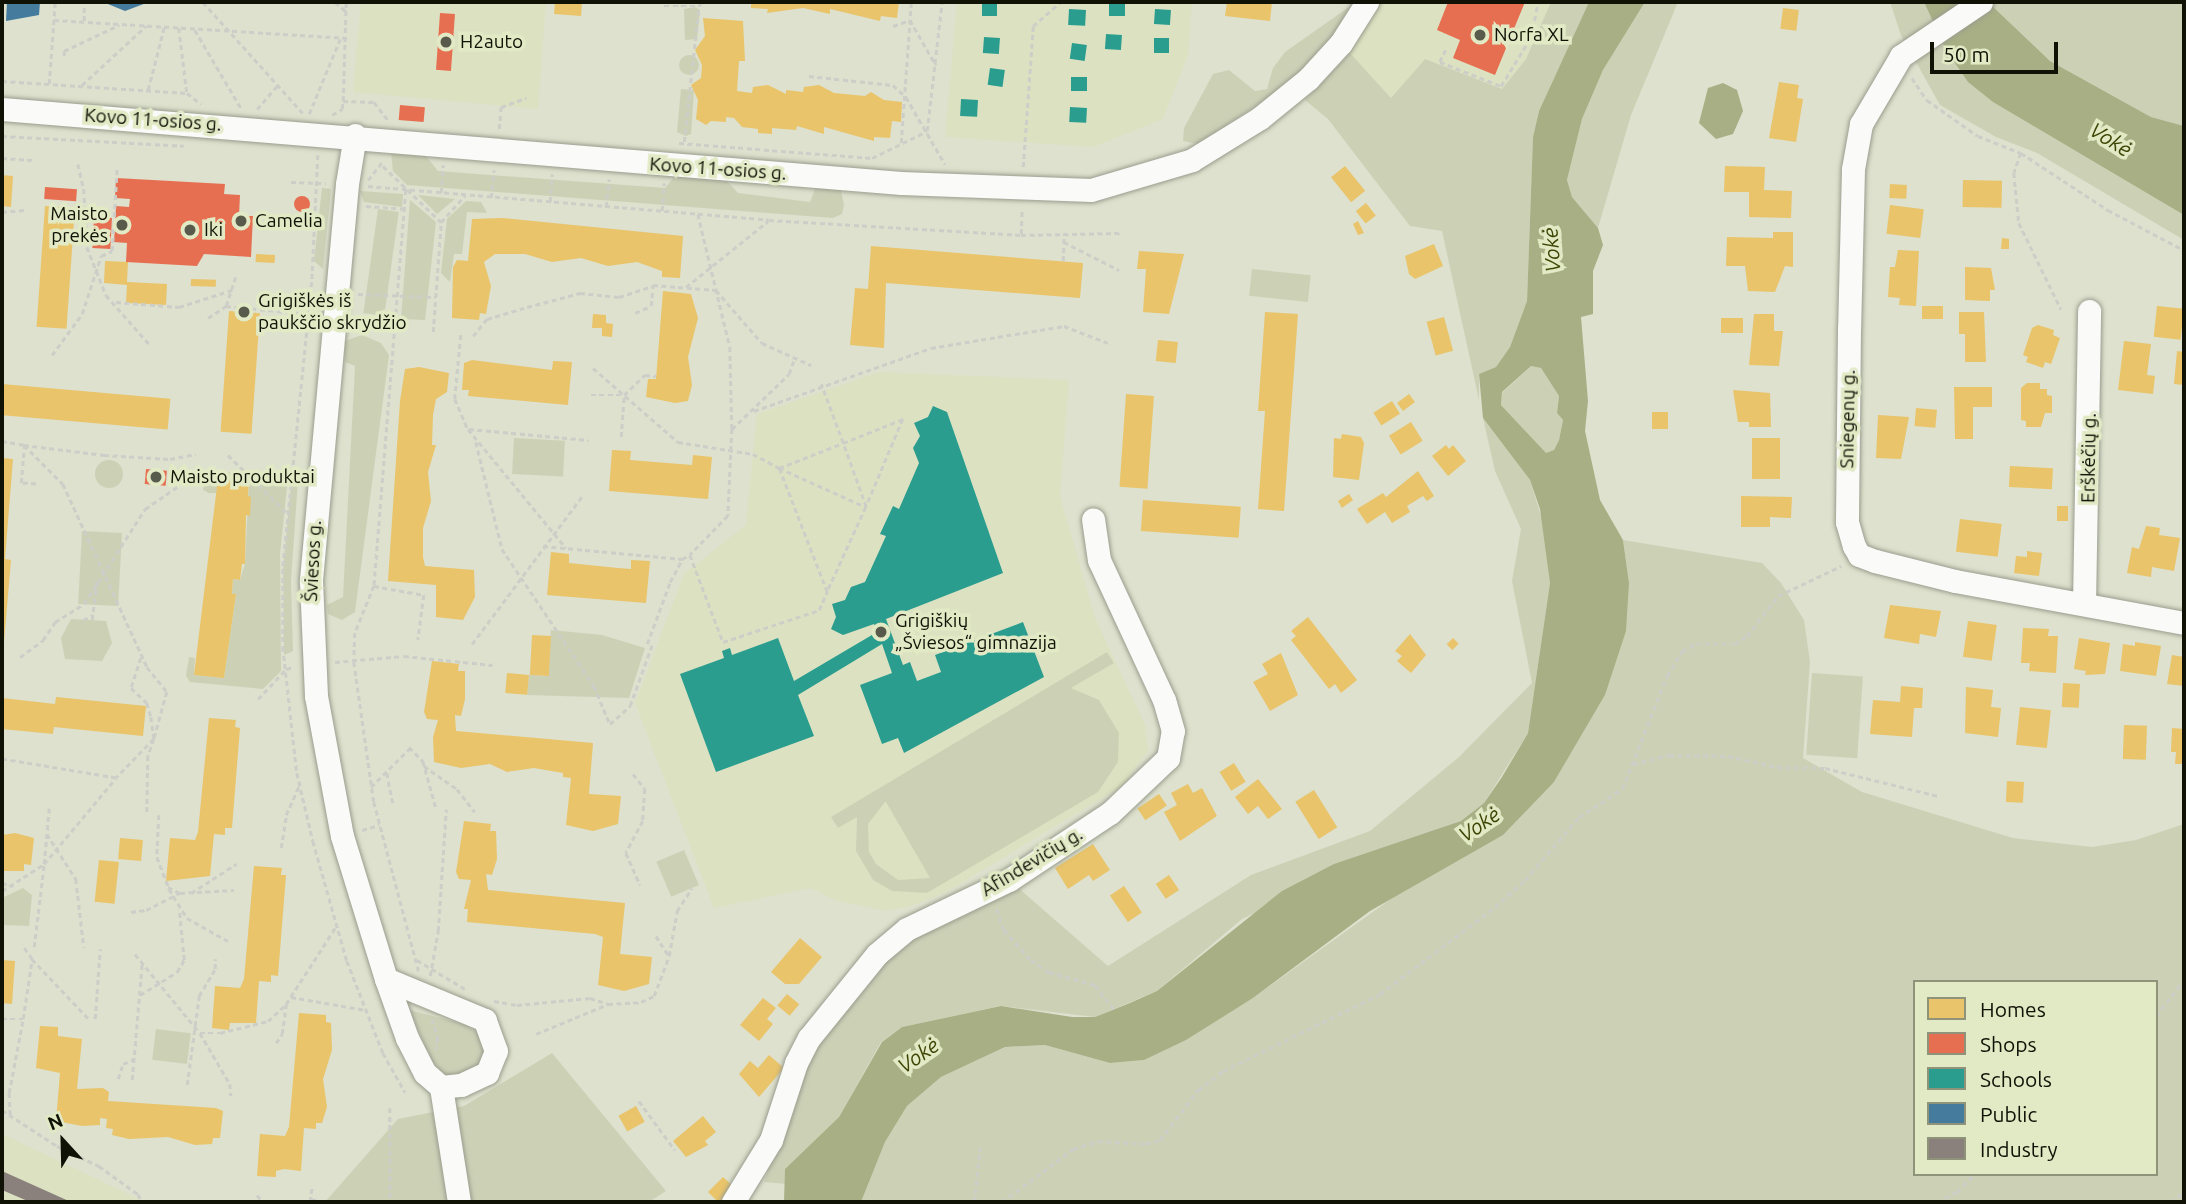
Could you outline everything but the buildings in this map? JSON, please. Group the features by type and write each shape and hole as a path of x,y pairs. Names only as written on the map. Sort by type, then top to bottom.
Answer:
{"street":[{"name":"Kovo 11-osios g.","path":"2,109 355,135 611,160 669,155 956,186 1091,190 1192,160 1260,118 1308,79 1340,43 1367,2"},
{"name":"Sniegenų g.","path":"1859,555 1847,522 1853,169 1861,124 1908,51 1981,2"},
{"name":"Šviesos g.","path":"355,135 336,293 311,581 312,662 333,801 386,979 433,1080"},
{"name":"Erškėčių g.","path":"2084,604 2089,311"},
{"name":"Afindevičių g.","path":"733,1202 771,1140 806,1045 888,942 989,890 1110,813 1161,767 1174,744 1164,700 1099,560 1093,519"},
{"path":"1859,555 1955,580 2184,623"},
{"path":"386,979 485,1020 496,1051 488,1073 461,1085 433,1080 459,1202"}],"path":[{"path":"49,84 55,2"},
{"path":"84,2 84,21"},
{"path":"203,2 303,113"},
{"path":"335,2 347,12"},
{"path":"346,2 348,38 343,101 374,102 388,117"},
{"path":"901,143 911,2"},
{"path":"927,131 942,2"},
{"path":"1023,177 1032,26 1060,2"},
{"path":"1447,50 1440,62 1501,86 1531,37 1538,2"},
{"path":"662,211 669,155 684,142 700,4 664,6"},
{"path":"54,20 348,38"},
{"path":"893,26 910,20"},
{"path":"910,20 936,65"},
{"path":"64,56 64,51 122,24"},
{"path":"81,86 146,26"},
{"path":"148,90 164,27"},
{"path":"179,28 187,93"},
{"path":"194,29 242,108"},
{"path":"309,114 340,38"},
{"path":"1908,51 1912,79 1939,110 1978,136 2021,153 2108,210 2184,250"},
{"path":"809,76 893,85 906,97 956,186"},
{"path":"2,81 187,93 202,106"},
{"path":"256,109 278,85"},
{"path":"684,142 872,158 927,131"},
{"path":"2,136 196,146"},
{"path":"441,193 444,143"},
{"path":"304,152 318,153 315,182"},
{"path":"2021,153 2014,173 2018,223 2061,309"},
{"path":"550,202 554,154"},
{"path":"2,158 32,160"},
{"path":"606,207 611,160"},
{"path":"78,164 85,189 88,247 106,295 116,302 151,346"},
{"path":"441,222 406,190 382,165 363,185 406,190 769,220 1021,235 1120,233"},
{"path":"52,355 82,314 102,256 112,251 117,166"},
{"path":"291,182 315,182 346,194 405,209"},
{"path":"406,190 374,586 355,633 354,662 371,787 415,960 438,1038 433,1080"},
{"path":"433,332 441,222 465,195"},
{"path":"2,212 27,210"},
{"path":"1021,235 1022,212"},
{"path":"543,546 682,559 690,555 728,516 732,429 730,347 698,214"},
{"path":"686,287 711,270 769,220"},
{"path":"1063,261 1064,235"},
{"path":"1064,242 1119,270"},
{"path":"208,318 226,306 235,289 236,275"},
{"path":"635,313 651,306 653,285"},
{"path":"473,336 488,319 580,293 618,297 653,285 686,287 716,290 762,343 811,365"},
{"path":"116,302 179,307 235,289"},
{"path":"336,293 436,297"},
{"path":"226,306 308,314"},
{"path":"754,411 821,384 931,348 1063,326 1108,343"},
{"path":"461,335 455,398 468,429 566,548"},
{"path":"732,429 754,411 789,374 795,358"},
{"path":"593,368 678,442 730,450 779,467 866,507"},
{"path":"591,396 624,395 645,375 656,376"},
{"path":"821,384 866,507"},
{"path":"621,437 624,395"},
{"path":"690,555 723,642 819,610 903,419 779,467"},
{"path":"468,429 588,440"},
{"path":"2,441 104,455 170,458 196,454"},
{"path":"476,442 502,549 594,686 610,724 630,706 652,645"},
{"path":"24,445 21,483 36,484"},
{"path":"24,445 63,484 142,655 167,692 148,756 146,815"},
{"path":"228,455 288,514"},
{"path":"779,467 827,592"},
{"path":"20,657 43,640 55,622 84,604 101,571 145,509 193,476"},
{"path":"472,644 519,577 584,494"},
{"path":"1002,1202 1073,1149 1098,1141 1146,1144 1160,1140 1198,1090 1223,1071 1380,994 1525,880 1579,817 1622,789 1667,676 1682,651 1696,644 1735,644 1747,636 1778,596 1859,555"},
{"path":"647,644 682,559"},
{"path":"92,620 97,578"},
{"path":"374,586 424,595 418,640"},
{"path":"83,620 93,615"},
{"path":"142,655 131,688 147,703 154,739"},
{"path":"258,699 286,669 312,662 354,662 404,656 493,665"},
{"path":"2,891 14,886 44,864 59,849 116,778 154,739"},
{"path":"371,787 387,774 409,747 424,766 457,789 475,812"},
{"path":"1633,764 1669,755 1728,756 1777,767 1825,768 1938,796"},
{"path":"2,759 116,778"},
{"path":"424,766 436,808"},
{"path":"387,774 393,804"},
{"path":"633,774 645,789 643,821 626,853 640,885"},
{"path":"281,848 286,815 300,783"},
{"path":"34,947 49,808"},
{"path":"424,993 433,967 446,809"},
{"path":"159,815 157,857 168,887 187,918 228,941"},
{"path":"47,834 76,879 84,948"},
{"path":"191,893 236,864"},
{"path":"2,883 14,886"},
{"path":"168,887 180,893"},
{"path":"536,1034 608,1004 641,1002 654,996 669,956 677,911 692,888"},
{"path":"131,912 146,910 180,893 233,890"},
{"path":"989,890 1004,930 1031,960 1049,972 1096,985 1114,1010"},
{"path":"140,996 177,972 184,960 179,906"},
{"path":"200,1033 252,1027 268,1021 286,1004 337,925"},
{"path":"656,936 669,956"},
{"path":"24,948 89,1019"},
{"path":"95,1019 100,949"},
{"path":"135,954 200,1033 230,1084 231,1096"},
{"path":"10,1115 9,1093 32,959"},
{"path":"187,1085 199,996 215,969 215,959"},
{"path":"415,960 433,967 470,991"},
{"path":"132,1080 142,962"},
{"path":"2158,1014 2184,981"},
{"path":"290,997 366,1010"},
{"path":"487,999 517,1005 590,998 608,1004"},
{"path":"276,1043 285,1025 286,1004"},
{"path":"2,1020 23,1019"},
{"path":"118,1079 122,1064 134,1059"},
{"path":"639,1101 675,1150"},
{"path":"390,1108 390,1202"},
{"path":"2,1110 99,1166 138,1194 142,1202"},
{"path":"974,1202 980,1148"},
{"path":"1937,1202 1957,1192 1972,1176"},
{"path":"312,1186 311,1201 324,1202"},
{"path":"2171,1202 2184,1192"},
{"path":"257,1195 263,1202"}],"shaded area":[{"path":"361,2 546,2 538,109 353,92"},
{"path":"957,2 1192,2 1188,55 1163,119 1093,147 945,137"},
{"path":"1356,2 1335,36 1287,85 1198,144 1183,141 1184,128 1213,74 1229,70 1255,91 1267,89 1273,68 1285,52"},
{"path":"1376,2 1551,2 1526,59 1502,89 1425,59 1391,98 1346,50"},
{"path":"1551,2 1589,2 1539,111 1533,137 1527,301 1510,347 1496,367 1479,374 1479,400 1442,231 1410,226 1328,119 1305,100 1350,53 1391,98 1425,59 1502,89 1526,59"},
{"path":"1645,2 1678,2 1631,115 1598,228 1572,197 1567,180 1582,119 1603,70"},
{"path":"1890,2 1924,2 1946,50 2043,128 2184,215 2184,240 2037,153 1996,137 1940,105 1901,35"},
{"path":"1988,2 2184,2 2184,126 2151,117 2050,61"},
{"path":"695,7 700,10 697,39 685,40 684,9"},
{"path":"689,55 696,58 699,65 696,72 689,75 682,72 679,65 682,58"},
{"path":"681,89 694,90 691,134 686,136 677,132"},
{"path":"391,152 425,155 438,171 665,188 675,176 725,179 738,193 810,202 817,184 840,186 844,205 842,214 833,218 407,185 393,171"},
{"path":"322,188 331,189 323,269 314,261"},
{"path":"360,191 403,194 402,207 364,202"},
{"path":"418,195 455,199 437,214"},
{"path":"410,200 436,222 425,320 401,319"},
{"path":"466,201 481,202 487,213 467,212 462,254 454,254 450,282 441,273 447,219"},
{"path":"378,209 399,212 384,316 363,313"},
{"path":"1252,269 1311,275 1308,302 1249,296"},
{"path":"362,335 381,343 389,355 355,612 342,620 328,614 327,605 343,597 355,366 345,362 345,341"},
{"path":"1531,366 1541,368 1559,396 1557,413 1563,420 1559,440 1554,450 1546,454 1501,405 1502,393"},
{"name":"Grigiškių „Šviesos“ gimnazija","path":"880,372 1069,380 1060,496 1095,618 1145,725 1148,751 1122,786 946,892 911,906 886,911 834,900 811,888 714,908 635,703 684,574 746,525 757,414"},
{"path":"1483,418 1530,480 1547,536 1550,583 1528,733 1484,803 1461,821 1411,839 1242,919 1157,991 1095,1017 1000,1006 902,1027 881,1042 839,1117 785,1169 787,1184 764,1182 812,1048 885,958 916,934 1016,886 1108,966 1251,875 1370,831 1459,757 1532,683 1512,581 1521,529 1495,471"},
{"path":"514,438 565,441 563,477 512,474"},
{"path":"109,460 119,464 123,474 119,484 109,488 99,484 95,474 99,464"},
{"path":"213,471 288,477 280,554 281,671 263,689 190,682 186,676 189,657 195,658 194,675 224,678 236,595 232,594 233,579 240,580 245,564 249,481 219,478 217,493 209,493 203,490 204,481"},
{"path":"292,474 298,480 291,581 293,651 284,655 283,569"},
{"path":"82,531 122,533 118,606 78,604"},
{"path":"1623,540 1762,563 1781,583 1804,620 1810,662 1803,758 1862,792 2013,838 2092,847 2136,840 2184,824 2184,1202 861,1202 885,1142 907,1106 941,1077 1005,1047 1045,1045 1110,1063 1144,1060 1253,998 1554,782 1605,695 1629,583"},
{"path":"71,619 106,621 112,643 102,661 65,659 61,638"},
{"path":"551,630 602,635 645,648 629,698 527,695 529,675 547,676"},
{"path":"1107,652 1114,663 1071,688 1099,700 1119,733 1118,762 1098,792 927,893 892,891 873,880 856,851 857,817 838,828 831,817","holes":["886,802 930,878 898,880 876,864 869,852 868,824"]},
{"path":"1812,673 1863,677 1857,758 1806,755"},
{"path":"684,850 699,885 671,897 656,862"},
{"path":"23,888 32,895 29,926 2,925 2,898"},
{"path":"409,1010 464,1024 479,1034 485,1051 477,1073 445,1075 432,1061"},
{"path":"156,1029 191,1033 187,1064 152,1060"},
{"path":"552,1053 666,1191 649,1202 325,1202 398,1119 464,1106"},
{"path":"2,1134 145,1202 2,1202"}],"water":[{"name":"Vokė","path":"1589,2 1645,2 1603,70 1582,119 1567,180 1572,197 1598,228 1603,245 1593,271 1593,314 1581,317 1588,401 1585,431 1600,500 1623,540 1629,583 1626,631 1605,695 1554,782 1503,835 1370,911 1253,998 1186,1040 1144,1060 1110,1063 1045,1045 1005,1047 941,1077 907,1106 885,1142 861,1202 784,1202 785,1169 839,1117 882,1042 902,1027 1001,1006 1072,1017 1095,1017 1130,1003 1157,991 1282,891 1334,864 1461,821 1484,803 1502,777 1528,733 1550,583 1540,509 1530,480 1483,418 1479,374 1496,367 1510,347 1527,301 1533,137 1539,111","holes":["1531,366 1541,368 1559,396 1557,413 1563,420 1554,450 1546,453 1501,405 1502,392"]},
{"name":"Vokė","path":"1924,2 1988,2 2050,61 2151,117 2184,126 2184,215 1993,102 1968,82 1946,50"},
{"path":"1723,83 1737,90 1743,111 1733,134 1716,139 1699,123 1708,88"}],"place":[{"name":"Norfa XL","path":"1480,35"},
{"name":"H2auto","path":"446,42"},
{"name":"Camelia","path":"241,221"},
{"name":"Maisto prekės","path":"122,225"},
{"name":"Iki","path":"190,230"},
{"name":"Grigiškės iš paukščio skrydžio","path":"244,312"},
{"name":"Maisto produktai","path":"156,477"},
{"name":"Grigiškių „Šviesos“ gimnazija","path":"881,632"}]}
